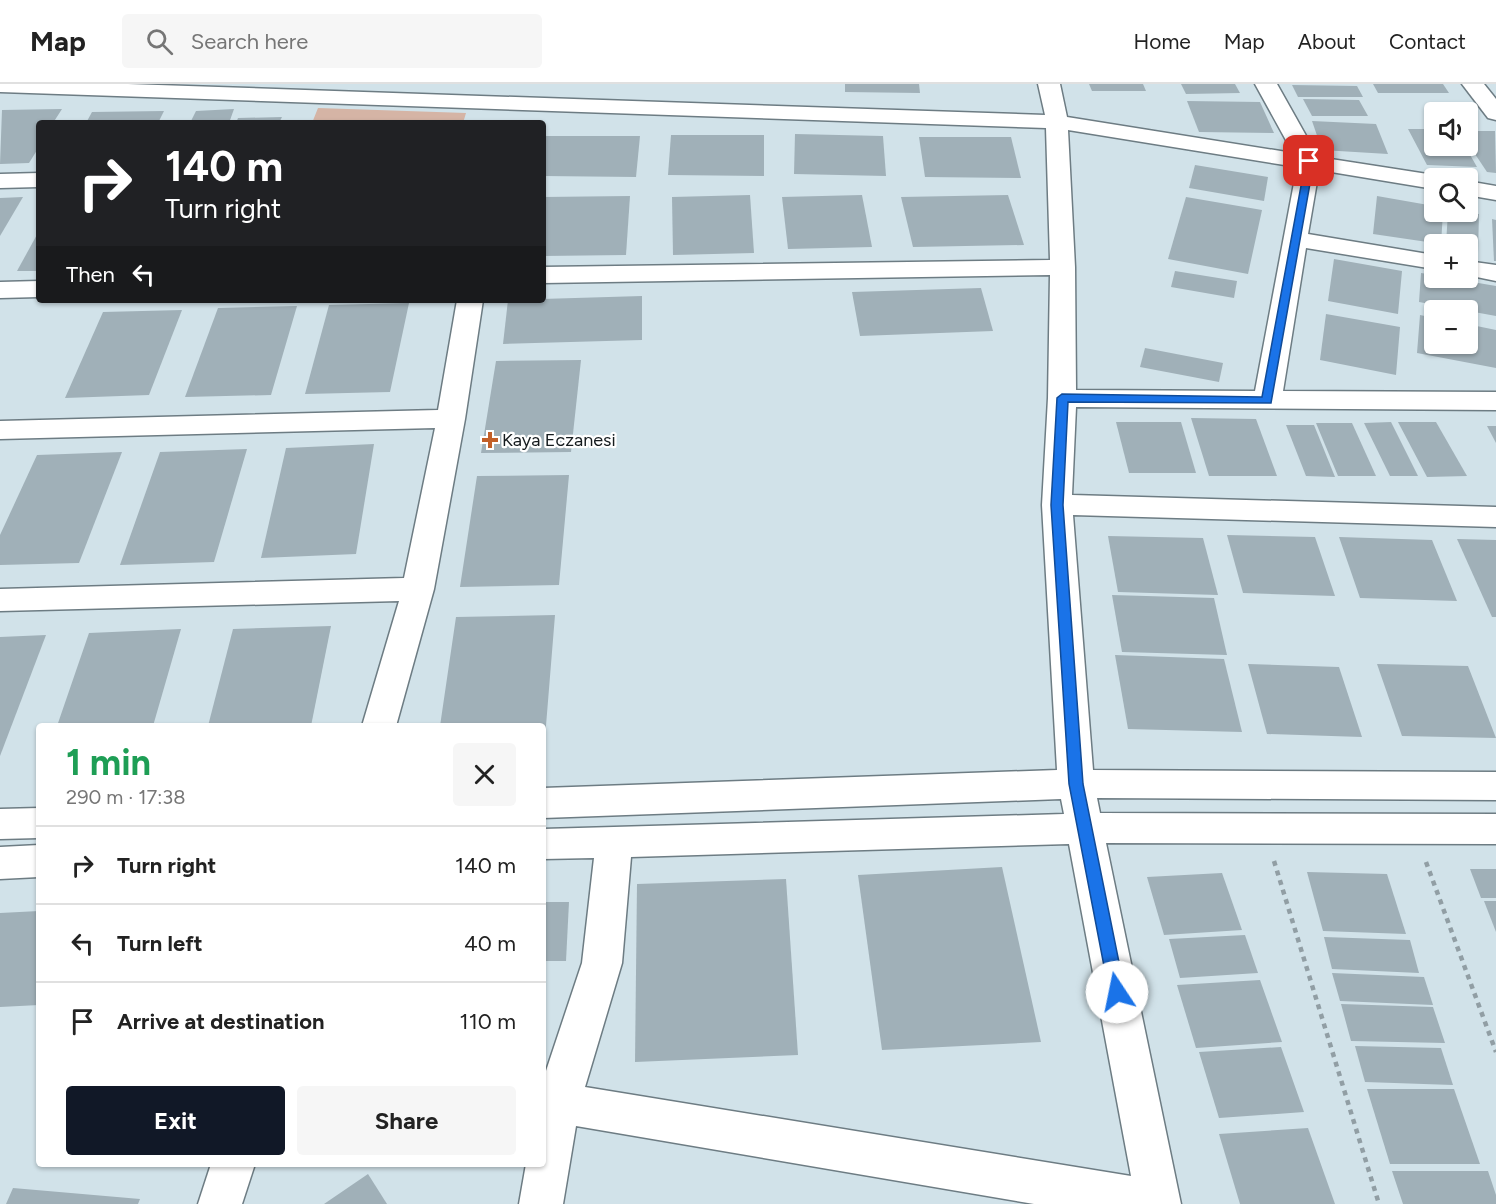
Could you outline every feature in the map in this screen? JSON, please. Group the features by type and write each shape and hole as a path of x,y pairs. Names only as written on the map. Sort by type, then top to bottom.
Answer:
{"street":[{"path":"551,1101 1159,1203 1076,784 1057,505 1062,398 1063,267 1057,122 1049,84"},
{"path":"1266,84 1309,161 1267,401"},
{"path":"1473,84 1496,88"},
{"path":"1473,84 1496,113"},
{"path":"0,86 303,89 504,103 1057,122 1424,180"},
{"path":"0,181 36,180"},
{"path":"1478,190 1496,193"},
{"path":"1295,239 1424,260"},
{"path":"546,275 1063,267"},
{"path":"1478,270 1496,273"},
{"path":"0,290 36,289"},
{"path":"380,723 418,589 451,419 470,303"},
{"path":"1062,398 1496,401"},
{"path":"0,430 451,419"},
{"path":"1057,505 1496,517"},
{"path":"0,600 418,589"},
{"path":"546,803 1076,784 1496,786"},
{"path":"0,824 36,823"},
{"path":"546,844 1085,828 1496,829"},
{"path":"546,1152 551,1101 602,963 615,841"},
{"path":"0,862 36,861"},
{"path":"220,1204 232,1167"},
{"path":"541,1204 545,1167"}],"path":[{"path":"1264,828 1379,1204"},
{"path":"1413,828 1496,1052"}],"shaded area":[{"path":"318,108 466,113 464,120 313,120"}],"building":[{"path":"845,84 919,84 920,93 845,92"},
{"path":"1089,84 1143,84 1146,91 1092,91"},
{"path":"1181,84 1235,84 1240,93 1186,94"},
{"path":"1373,84 1443,84 1449,93 1378,93"},
{"path":"1292,85 1357,86 1363,97 1298,97"},
{"path":"1303,99 1359,100 1368,116 1312,116"},
{"path":"1187,101 1260,102 1274,133 1199,132"},
{"path":"62,109 55,120 36,120 36,152 29,163 0,164 2,110"},
{"path":"234,109 230,120 192,120 196,111"},
{"path":"164,111 160,120 88,120 92,112"},
{"path":"282,117 280,120 237,120 238,118"},
{"path":"1312,121 1376,124 1388,154 1322,150"},
{"path":"1408,129 1424,129 1424,156 1471,156 1477,167 1427,165"},
{"path":"1478,131 1495,131 1496,173 1487,172 1476,156"},
{"path":"795,134 883,136 886,176 794,174"},
{"path":"671,135 764,135 764,176 668,175"},
{"path":"546,136 640,136 636,177 546,176"},
{"path":"919,137 1011,137 1021,178 925,177"},
{"path":"1195,165 1268,177 1264,201 1189,188"},
{"path":"750,195 754,253 673,255 672,197"},
{"path":"862,195 872,247 788,249 782,197"},
{"path":"1008,195 1024,245 913,247 901,197"},
{"path":"630,196 626,255 546,256 546,197"},
{"path":"1377,196 1424,204 1424,222 1442,222 1442,234 1424,234 1424,242 1373,234"},
{"path":"23,197 0,236 0,198"},
{"path":"1186,197 1262,210 1248,274 1168,259"},
{"path":"1479,214 1478,253 1478,234 1447,234 1447,222 1478,222"},
{"path":"1492,219 1496,220 1496,261 1494,261"},
{"path":"36,236 36,271 17,271"},
{"path":"1334,259 1402,271 1398,314 1328,301"},
{"path":"1175,271 1237,281 1234,298 1171,287"},
{"path":"1421,273 1424,273 1424,288 1478,288 1478,283 1496,286 1496,316 1478,313 1478,300 1424,300 1424,303 1419,302"},
{"path":"981,288 993,331 860,336 852,292"},
{"path":"642,296 642,340 503,344 508,303 546,303 546,299"},
{"path":"409,303 390,392 305,394 329,305"},
{"path":"297,306 271,395 185,397 218,308"},
{"path":"182,310 149,395 65,398 103,312"},
{"path":"1326,314 1400,327 1396,375 1320,360"},
{"path":"1420,315 1424,316 1424,354 1478,354 1478,326 1496,330 1496,368 1417,353"},
{"path":"1145,348 1223,363 1219,382 1140,367"},
{"path":"581,360 571,452 481,453 496,361"},
{"path":"1191,418 1256,419 1277,476 1209,476"},
{"path":"1116,422 1181,422 1196,473 1129,473"},
{"path":"1391,422 1418,476 1390,476 1364,423"},
{"path":"1398,422 1436,422 1467,476 1427,477"},
{"path":"1316,423 1352,423 1376,476 1338,476"},
{"path":"1286,425 1314,425 1335,477 1306,476"},
{"path":"1487,426 1496,426 1496,443"},
{"path":"374,444 356,554 261,558 286,448"},
{"path":"247,449 214,562 120,565 160,452"},
{"path":"122,452 79,563 0,565 0,535 37,455"},
{"path":"569,475 559,585 460,587 477,476"},
{"path":"1227,535 1315,537 1335,596 1243,593"},
{"path":"1108,536 1203,538 1218,595 1118,592"},
{"path":"1339,537 1432,540 1457,601 1360,598"},
{"path":"1457,539 1496,540 1496,617 1492,617"},
{"path":"1112,595 1214,598 1227,655 1122,652"},
{"path":"555,615 546,726 546,723 440,723 456,617"},
{"path":"331,626 312,723 209,723 233,629"},
{"path":"181,629 154,723 58,723 89,633"},
{"path":"46,635 0,756 0,637"},
{"path":"1115,655 1224,659 1242,732 1128,729"},
{"path":"1248,664 1339,667 1362,737 1267,734"},
{"path":"1377,664 1468,666 1496,738 1402,736"},
{"path":"1002,867 1041,1042 882,1050 858,875"},
{"path":"1470,869 1496,869 1496,898 1481,898"},
{"path":"1307,872 1387,874 1406,934 1323,931"},
{"path":"1222,873 1242,930 1164,935 1147,877"},
{"path":"786,879 798,1055 635,1062 637,884"},
{"path":"1484,901 1496,901 1496,932"},
{"path":"546,902 569,902 566,961 546,961"},
{"path":"36,911 36,1005 0,1007 0,913"},
{"path":"1245,935 1258,973 1180,978 1169,939"},
{"path":"1324,937 1410,940 1419,973 1332,969"},
{"path":"1332,973 1424,977 1433,1005 1340,1001"},
{"path":"1260,980 1282,1042 1196,1048 1177,985"},
{"path":"1341,1004 1433,1007 1445,1043 1351,1041"},
{"path":"1355,1046 1441,1048 1453,1085 1365,1082"},
{"path":"1281,1047 1304,1112 1219,1118 1199,1052"},
{"path":"1367,1089 1454,1089 1480,1164 1390,1164"},
{"path":"1308,1128 1335,1204 1240,1204 1219,1134"},
{"path":"1392,1171 1488,1171 1496,1195 1496,1204 1403,1204"},
{"path":"368,1174 387,1204 324,1204"},
{"path":"13,1188 140,1199 138,1204 6,1204"}],"place":[{"name":"Kaya Eczanesi","path":"490,440"}],"route":[{"path":"1117,992 1076,784 1057,505 1062,398 1267,401 1309,161"}]}
